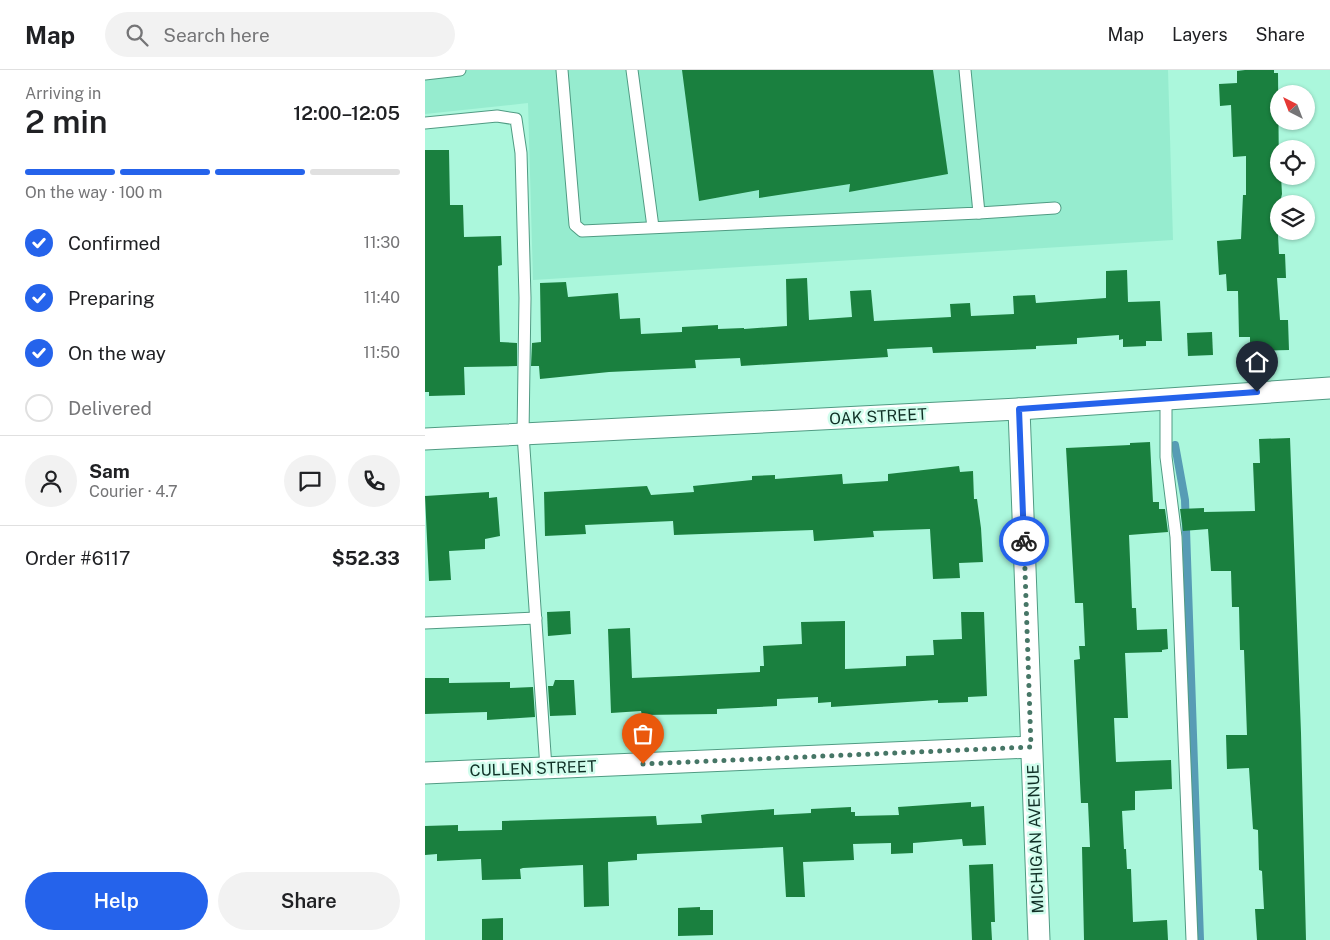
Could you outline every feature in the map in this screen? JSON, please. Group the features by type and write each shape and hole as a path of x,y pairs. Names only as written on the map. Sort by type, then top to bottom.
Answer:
{"street":[{"name":"OAK STREET","path":"425,439 1019,409 1330,388"},
{"name":"MICHIGAN AVENUE","path":"1019,409 1039,940"},
{"name":"CULLEN STREET","path":"425,773 1031,747"}],"lane":[{"path":"425,74 460,70"},
{"path":"562,70 575,225 581,231 653,226 979,213 1055,208"},
{"path":"632,70 653,226"},
{"path":"965,70 979,213"},
{"path":"425,123 497,116 516,119 521,152 525,298 523,434 546,768"},
{"path":"1166,399 1166,457 1176,546 1192,940"},
{"path":"425,622 536,618"}],"shaded area":[{"path":"425,70 1168,70 1173,240 533,280 528,103 425,114"}],"building":[{"path":"682,70 933,70 948,174 849,192 850,184 759,198 759,190 699,201"},
{"path":"1274,70 1274,73 1278,73 1278,85 1270,85 1270,130 1279,130 1279,140 1270,140 1270,185 1282,185 1282,194 1270,195 1270,240 1278,240 1279,254 1285,254 1286,278 1277,278 1280,320 1288,320 1289,350 1250,351 1250,337 1239,337 1238,291 1227,291 1226,274 1219,275 1217,241 1241,239 1243,195 1246,195 1246,156 1233,157 1231,105 1220,106 1219,84 1237,83 1237,71"},
{"path":"425,150 449,150 450,205 463,205 464,237 501,236 502,265 498,266 500,342 517,343 517,366 464,367 465,395 429,396 429,392 425,392"},
{"path":"1127,270 1128,302 1160,301 1162,341 1146,341 1146,346 1123,347 1123,339 1119,340 1119,335 1077,338 1077,344 1036,346 1036,349 933,353 932,347 887,349 888,357 741,366 740,358 695,360 696,368 609,372 540,379 539,366 531,366 532,343 541,342 540,283 566,282 568,297 618,293 620,319 640,318 641,334 682,332 682,327 718,325 718,329 787,326 786,279 807,278 809,320 852,317 850,291 871,290 874,321 951,317 950,304 970,303 971,316 1014,314 1013,296 1035,295 1036,303 1106,298 1106,271"},
{"path":"1212,332 1213,355 1188,356 1187,333"},
{"path":"1290,438 1301,733 1306,940 1257,940 1255,909 1264,909 1262,871 1259,870 1258,830 1253,829 1249,768 1227,769 1226,735 1247,735 1244,650 1240,650 1239,607 1232,607 1231,571 1211,571 1208,529 1183,531 1180,509 1204,508 1204,512 1255,511 1253,463 1260,463 1259,439"},
{"path":"1150,442 1153,502 1159,502 1159,509 1165,509 1168,532 1129,535 1132,608 1136,608 1137,630 1167,629 1168,649 1162,650 1162,652 1125,653 1128,718 1114,718 1116,762 1171,760 1172,789 1135,791 1135,810 1122,811 1127,869 1131,869 1133,922 1167,920 1168,940 1084,940 1082,847 1090,847 1088,803 1081,803 1074,660 1080,659 1079,646 1085,646 1083,603 1075,603 1066,448 1130,445 1130,443"},
{"path":"959,466 960,472 973,471 974,499 977,499 983,562 959,563 960,578 933,579 930,529 873,531 874,537 814,541 813,530 674,535 673,521 585,525 586,534 545,536 544,492 647,486 651,495 694,492 693,486 752,480 752,476 775,475 775,479 842,474 843,484 888,481 888,474"},
{"path":"489,492 489,498 497,497 500,536 485,539 485,549 449,551 451,580 429,581 425,496"},
{"path":"570,611 571,634 548,636 547,612"},
{"path":"961,612 984,612 987,696 968,697 968,702 938,703 938,700 831,707 831,702 818,703 818,697 777,699 777,706 717,709 717,714 642,715 641,711 611,713 608,629 630,628 632,678 760,672 760,666 764,666 763,646 802,644 801,622 845,621 845,669 906,666 906,656 934,655 933,640 962,639"},
{"path":"425,678 449,678 449,683 510,682 510,688 533,687 535,717 487,720 487,712 425,714"},
{"path":"555,680 574,680 576,715 550,716 548,686 553,686"},
{"path":"971,802 971,807 984,806 986,845 963,846 962,839 913,843 913,853 891,854 891,843 853,844 854,860 803,862 805,897 786,897 783,847 637,854 637,860 608,862 609,906 584,907 583,865 523,868 520,869 521,879 482,880 481,859 437,861 437,854 425,855 425,826 458,825 458,831 502,830 502,821 656,816 657,825 702,823 701,815 707,814 774,809 774,815 811,813 811,809 851,807 851,812 855,812 855,816 899,815 898,807"},
{"path":"993,864 995,922 991,922 992,940 972,940 969,865"},
{"path":"700,907 700,910 713,910 713,935 678,936 678,908"},
{"path":"503,918 503,940 482,940 482,919"}],"waterway":[{"path":"1175,445 1185,500 1200,940"}],"way so far":[{"path":"643,764 1031,747 1024,541"}],"route":[{"path":"1024,541 1019,409 1257,392"}]}
